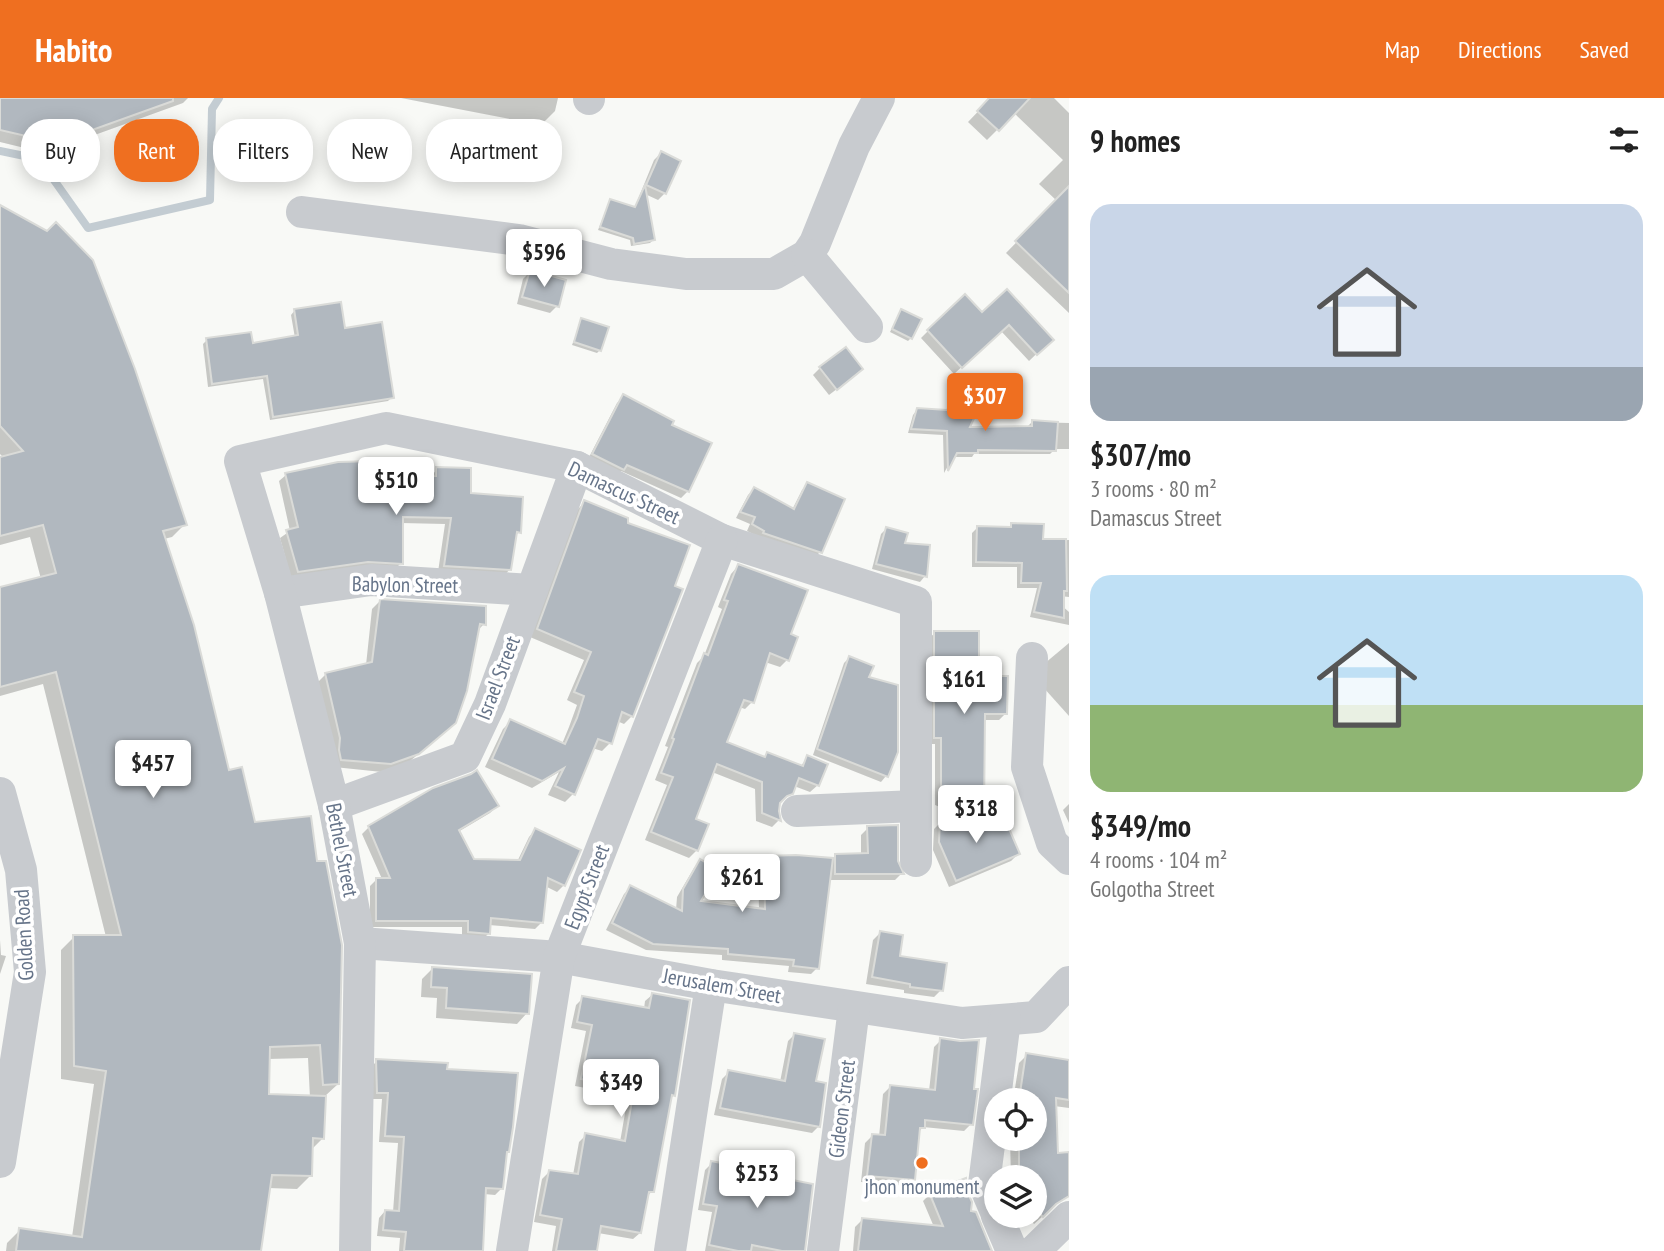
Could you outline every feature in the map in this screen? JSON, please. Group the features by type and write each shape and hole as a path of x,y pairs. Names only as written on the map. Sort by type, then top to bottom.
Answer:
{"street":[{"path":"302,212 519,240 611,264 686,274 774,274 807,255 815,243 854,146 880,98"},
{"path":"807,255 867,327"},
{"name":"Damascus Street","path":"240,461 386,428 577,467 722,540 916,603 916,806"},
{"name":"Bethel Street","path":"240,461 279,593 334,805 360,943 355,1251"},
{"name":"Israel Street","path":"334,805 465,757 491,704 577,467"},
{"name":"Egypt Street","path":"512,1251 559,957 722,540"},
{"name":"Babylon Street","path":"279,593 371,580 532,590"},
{"path":"1032,658 1027,767 1052,843 1069,859"},
{"name":"Golden Road","path":"0,793 21,870 30,972 0,1162"},
{"path":"797,811 916,806 916,861"},
{"name":"Jerusalem Street","path":"360,943 559,957 711,985 962,1023 1036,1017 1069,982"},
{"path":"670,1251 711,985"},
{"name":"Gideon Street","path":"824,1251 854,1008"},
{"path":"986,1165 1005,1020"},
{"path":"1034,1251 1069,1217"},
{"path":"1003,1228 1012,1251"}],"building":[{"path":"0,98 173,98 173,101 123,119 114,119 114,122 100,127 100,119 21,119 21,135 0,130"},
{"path":"989,98 1030,98 999,131 977,111"},
{"path":"661,151 681,161 666,194 646,185"},
{"path":"645,185 655,240 634,244 633,238 600,227 610,199 635,207"},
{"path":"1069,186 1069,293 1015,241"},
{"path":"0,205 47,231 56,222 93,260 135,369 187,525 163,531 194,625 229,770 242,767 255,822 311,816 317,861 326,861 342,945 339,1084 323,1085 320,1045 270,1047 269,1094 326,1096 324,1139 313,1138 312,1176 272,1175 261,1251 16,1251 19,1228 82,1237 106,1071 74,1066 73,935 121,935 56,672 0,687 0,587 56,573 43,525 0,536 0,457 23,451 0,426"},
{"path":"530,270 566,280 559,307 522,297"},
{"path":"1007,289 1054,340 1037,355 1009,325 962,368 927,330 965,294 982,312"},
{"path":"341,302 345,328 382,322 394,398 273,417 267,376 212,384 206,338 251,332 253,343 298,335 294,309"},
{"path":"901,309 922,319 912,339 892,329"},
{"path":"581,318 609,327 601,351 574,342"},
{"path":"846,347 863,369 837,390 819,367"},
{"path":"623,394 674,421 672,425 712,443 689,492 627,465 624,470 592,454"},
{"path":"952,402 976,414 970,427 1032,426 1032,420 1058,422 1056,451 978,450 978,453 957,453 948,471 947,431 911,429 917,408 947,410"},
{"path":"372,461 372,477 436,476 436,467 471,468 471,493 523,497 521,533 517,532 511,570 444,566 451,518 403,517 403,564 368,562 298,572 286,530 298,527 285,473 338,462"},
{"path":"807,482 845,499 822,553 763,533 764,531 752,524 755,517 740,512 754,487 794,509"},
{"path":"584,500 628,518 628,523 690,545 675,586 683,589 633,717 622,712 612,744 598,739 575,795 555,786 564,768 542,781 492,759 510,719 565,744 577,718 584,696 574,692 591,652 537,629"},
{"path":"1011,523 1044,524 1043,539 1066,539 1067,591 1064,591 1064,618 1034,612 1041,583 1021,583 1022,563 976,562 977,526 1011,527"},
{"path":"886,527 908,533 905,543 930,545 927,577 876,564"},
{"path":"738,564 808,590 791,634 798,637 789,661 770,653 754,703 744,700 727,742 765,757 767,752 803,766 807,755 828,764 819,786 799,778 793,794 780,803 781,821 762,813 762,782 717,764 696,819 709,824 698,851 651,832 673,777 661,773 674,739 672,738 704,653 708,655"},
{"path":"380,599 486,606 486,625 480,624 467,691 456,723 419,754 391,764 341,760 340,738 325,673 372,662"},
{"path":"934,631 979,631 979,676 1008,676 1007,714 985,714 984,816 941,799 941,738 934,738"},
{"path":"849,656 874,666 869,677 898,685 898,752 888,777 817,749"},
{"path":"477,770 499,806 459,830 474,859 520,860 535,828 581,850 565,886 548,878 543,923 491,918 490,934 468,932 468,921 376,921 376,878 390,878 368,826 433,788"},
{"path":"1004,817 1020,854 956,881 939,842 940,820 984,819 984,825"},
{"path":"898,825 898,861 904,874 835,874 835,854 868,853 867,826"},
{"path":"764,856 833,858 819,969 793,966 794,960 728,954 728,949 653,944 612,923 630,885 682,911 683,889 700,859 719,871 701,901 765,909"},
{"path":"880,931 903,935 900,956 947,963 943,991 910,987 910,984 872,977"},
{"path":"432,967 532,974 529,1014 446,1008 447,988 431,987"},
{"path":"652,993 690,1000 675,1096 672,1095 654,1192 649,1192 641,1233 601,1226 597,1251 556,1251 562,1219 540,1215 549,1170 578,1174 585,1133 625,1141 634,1089 581,1079 592,1025 577,1022 582,996 649,1008"},
{"path":"794,1033 825,1039 816,1081 826,1083 820,1127 720,1108 728,1070 785,1081"},
{"path":"940,1038 979,1040 974,1089 978,1089 973,1125 925,1120 925,1128 920,1128 915,1180 867,1176 872,1134 885,1135 890,1085 935,1090"},
{"path":"1026,1053 1069,1060 1069,1100 1056,1098 1058,1153 1069,1152 1069,1196 1047,1213 1047,1165 1019,1165 1019,1151 1047,1151 1047,1088 1021,1088"},
{"path":"376,1059 448,1063 447,1069 518,1073 503,1189 486,1188 483,1251 404,1251 406,1232 383,1230 385,1210 399,1211 404,1137 385,1136 388,1093 377,1093"},
{"path":"711,1161 813,1184 805,1251 782,1251 752,1245 751,1251 738,1251 709,1245 717,1206 703,1204"},
{"path":"966,1178 967,1191 972,1202 971,1211 976,1212 992,1251 858,1251 862,1218 943,1226 929,1192"}],"waterway":[{"path":"0,151 39,159 88,228 210,200 212,109 219,98"}],"place":[{"name":"jhon monument","path":"922,1163"}]}
